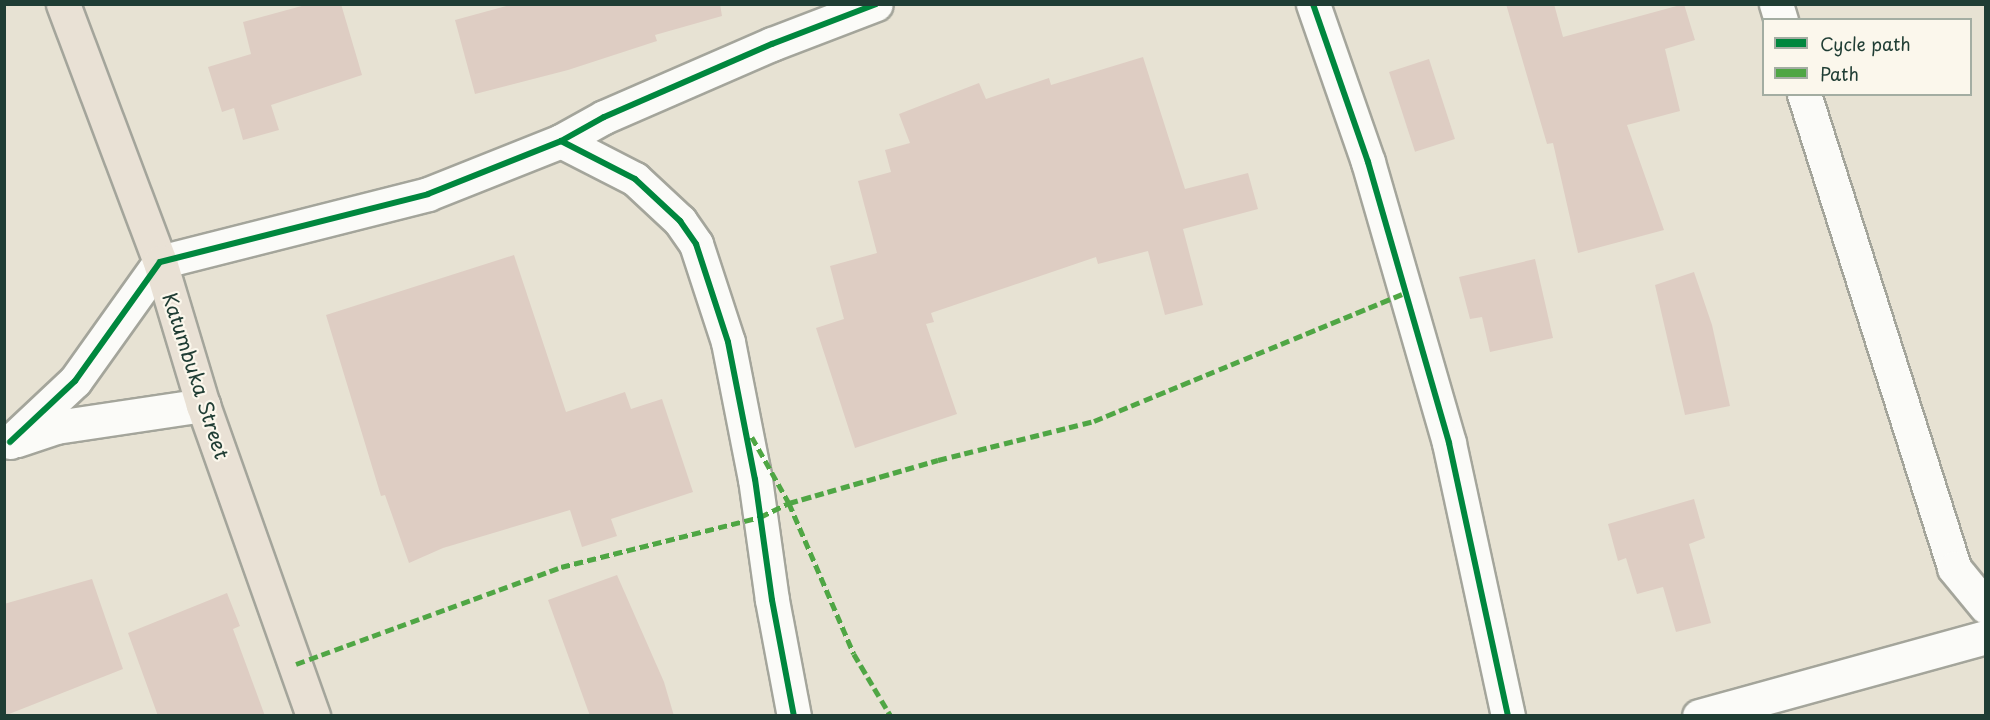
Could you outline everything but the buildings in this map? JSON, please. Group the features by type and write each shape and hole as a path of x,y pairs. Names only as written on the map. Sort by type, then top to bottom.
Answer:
{"main road":[{"name":"Katumbuka Street","path":"63,4 160,262 203,405 313,716"}],"street":[{"path":"7,443 75,381 160,262 428,194 561,141 626,108 772,44 876,4"},
{"path":"1313,4 1346,90 1449,442 1508,716"},
{"path":"1805,96 1954,568 1986,607"},
{"path":"561,141 635,179 680,221 700,252 728,342 755,479 772,600 794,716"},
{"path":"7,443 56,427 203,405"},
{"path":"1699,716 1986,637"}],"marked path":[{"path":"296,664 561,567 760,517 789,503 938,460 1094,421 1404,293"},
{"path":"752,437 789,503 854,654 891,716"}],"cycle path":[{"path":"10,442 75,381 160,262 428,194 561,141 604,117 772,44 876,4"},
{"path":"1313,4 1368,162 1449,443 1508,716"},
{"path":"561,141 635,179 680,221 696,244 728,342 755,479 772,600 794,716"}]}
